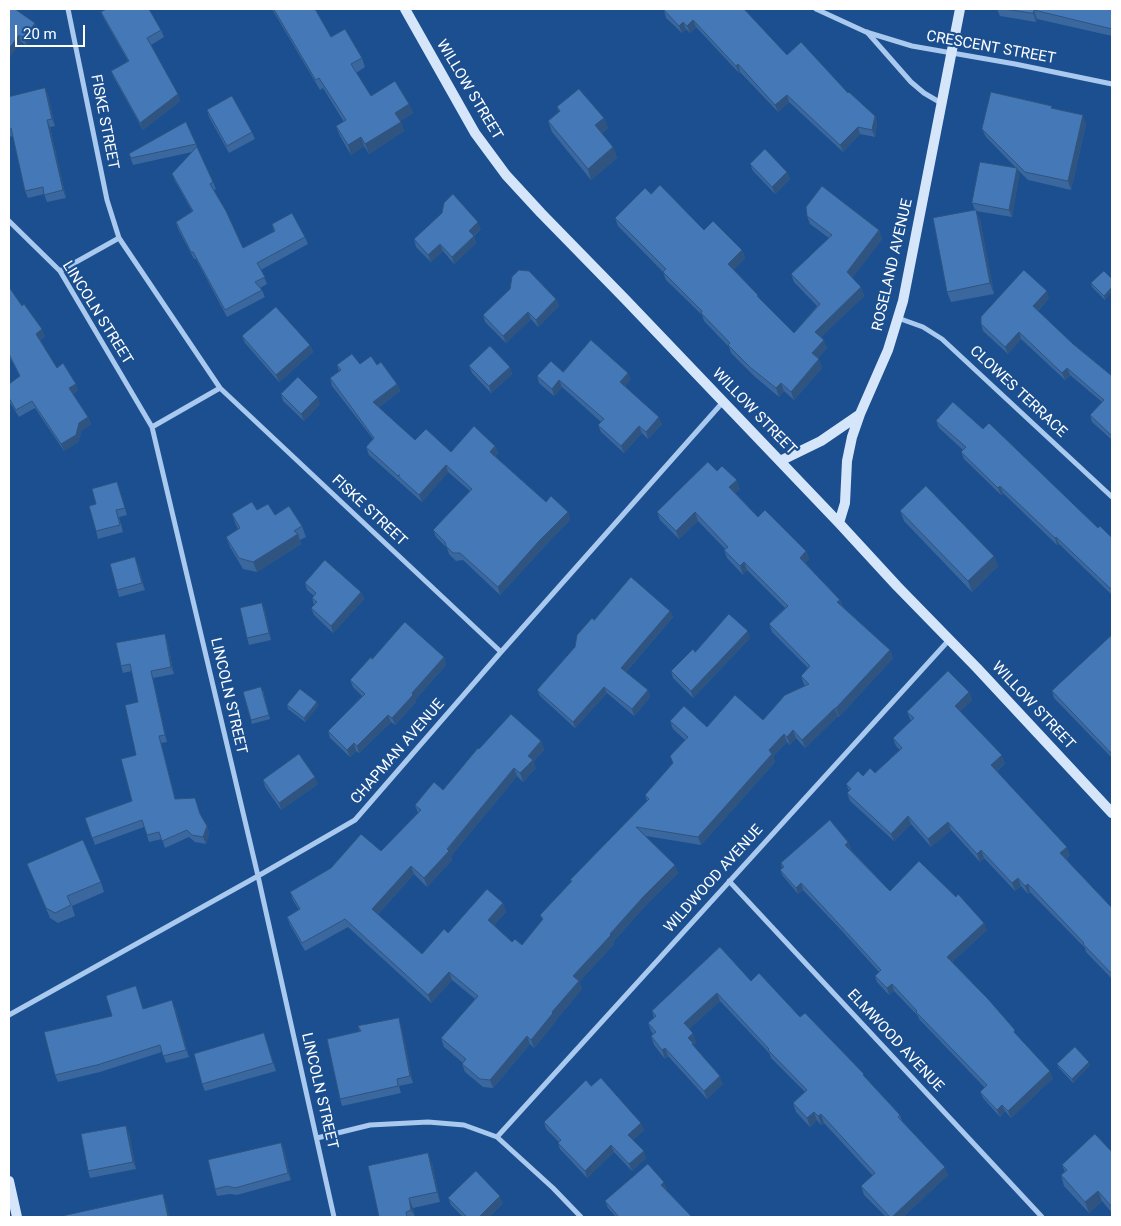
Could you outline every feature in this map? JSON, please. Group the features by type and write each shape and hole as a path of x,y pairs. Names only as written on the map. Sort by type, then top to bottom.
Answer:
{"street":[{"name":"FISKE STREET","path":"68,9 107,200 119,238 220,388 501,652"},
{"name":"WILLOW STREET","path":"405,9 475,134 506,175 839,523 1112,813"},
{"name":"CRESCENT STREET","path":"816,9 866,32 912,46 1112,84"},
{"name":"ROSELAND AVENUE","path":"839,523 845,503 849,449 860,414 888,350 898,318 912,258 960,9"},
{"name":"CRESCENT STREET","path":"866,32 911,82 942,104"},
{"name":"LINCOLN STREET","path":"9,221 60,272 152,427 258,876 334,1217"},
{"path":"60,272 119,238"},
{"name":"CLOWES TERRACE","path":"898,318 923,327 942,339 1112,496"},
{"path":"152,427 220,388"},
{"name":"CHAPMAN AVENUE","path":"9,1014 356,820 501,652 724,402"},
{"path":"780,461 821,441 860,414"},
{"name":"WILDWOOD AVENUE","path":"497,1137 949,640"},
{"name":"ELMWOOD AVENUE","path":"729,881 1042,1217"},
{"path":"317,1138 370,1125 428,1122 464,1124 497,1137 553,1188 581,1217"},
{"path":"9,1182 17,1217"}],"building":[{"path":"9,9 15,9 35,23 24,38 19,35 9,49"},
{"path":"107,9 149,9 161,30 147,38 178,94 140,123 111,71 129,61 101,12"},
{"path":"274,9 315,9 331,37 345,29 362,58 351,64 371,96 395,81 409,104 395,113 401,122 365,144 361,137 348,145 336,126 346,120 319,78 316,80"},
{"path":"744,9 787,55 801,42 848,93 875,116 872,130 858,127 840,145 787,95 775,105 738,64 736,66 693,20 687,26 683,22 679,26 664,10"},
{"path":"1005,9 1112,9 1112,29 1034,10 1033,13"},
{"path":"45,88 52,119 47,120 63,190 44,195 43,187 25,191 11,128 9,129 9,97"},
{"path":"579,89 604,118 595,125 613,147 588,169 548,121 560,111 557,107"},
{"path":"991,92 1083,115 1068,181 1025,172 982,129"},
{"path":"232,96 252,132 227,146 207,110"},
{"path":"186,122 196,144 131,158 129,154"},
{"path":"197,147 213,182 210,184 226,211 243,248 275,231 272,224 292,213 305,237 257,263 265,277 255,282 262,290 225,310 176,222 193,211 172,174"},
{"path":"765,149 787,172 772,187 750,164"},
{"path":"980,162 1017,168 1009,210 972,203"},
{"path":"660,185 704,230 713,221 742,250 728,264 794,333 820,304 791,274 832,235 807,216 806,207 822,186 879,230 847,272 861,287 815,332 824,340 812,353 819,359 791,392 781,383 776,388 751,368 728,345 730,343 701,313 702,311 663,272 666,269 615,218 645,188 651,194"},
{"path":"453,194 478,222 469,231 474,236 452,257 440,244 428,255 414,239 442,213 444,203"},
{"path":"976,210 990,283 947,292 933,218"},
{"path":"519,270 529,271 556,299 536,320 528,312 503,336 483,315 510,289 512,277"},
{"path":"1024,270 1047,291 1033,306 1073,344 1112,376 1112,436 1090,415 1104,400 1067,368 1062,373 1019,332 1005,347 981,324 981,317"},
{"path":"1104,271 1112,279 1112,287 1104,296 1091,283"},
{"path":"9,287 22,306 24,304 42,329 36,334 57,368 63,363 76,384 69,388 88,417 79,423 76,435 61,444 32,401 16,410 9,398 9,384 20,376 9,354"},
{"path":"276,307 310,345 276,375 242,336"},
{"path":"591,340 628,373 620,382 659,417 646,432 639,426 621,446 598,425 604,419 559,380 552,389 537,376 551,361 563,372"},
{"path":"490,346 510,367 489,386 469,366"},
{"path":"352,354 360,364 371,356 377,365 381,362 397,384 373,402 415,440 426,429 451,452 474,426 495,446 490,452 546,502 551,496 568,512 498,587 460,553 453,553 433,530 472,489 446,465 419,495 366,447 374,438 330,378 341,370 337,365"},
{"path":"298,377 318,397 301,414 281,394"},
{"path":"953,402 983,429 989,423 1098,528 1100,526 1112,538 1112,590 1000,486 998,488 961,452 966,447 936,421"},
{"path":"708,462 717,471 722,466 737,480 729,487 758,517 765,510 806,551 800,558 840,600 837,602 890,650 836,708 802,740 793,730 787,737 784,734 769,750 772,754 698,837 636,827 675,865 643,897 573,976 579,981 531,1040 527,1036 490,1080 480,1079 462,1064 466,1059 441,1038 478,996 449,972 428,995 345,919 302,943 287,917 300,909 290,892 331,868 361,834 381,851 421,810 415,805 434,782 443,790 478,748 511,714 541,741 528,756 533,760 520,773 514,768 447,849 449,851 424,878 411,866 372,909 422,954 444,929 448,933 487,889 503,903 488,920 512,942 515,939 522,945 543,919 540,915 572,881 570,880 649,799 645,795 673,763 670,756 688,737 670,721 684,706 707,727 735,695 763,720 785,695 809,684 801,676 810,666 769,624 788,606 744,562 740,566 724,550 728,547 695,512 676,531 657,512"},
{"path":"117,482 125,508 116,510 120,525 96,531 89,506 96,504 92,489"},
{"path":"926,486 994,556 968,581 900,511"},
{"path":"252,502 257,510 268,504 275,515 289,506 302,526 294,531 298,534 253,562 239,558 226,537 240,528 232,514"},
{"path":"135,557 142,583 117,590 110,564"},
{"path":"325,560 361,592 331,626 311,608 317,602 312,598 316,593 305,583"},
{"path":"631,577 670,611 621,668 648,690 632,709 604,687 573,722 537,690 575,647 577,635 592,618 594,620"},
{"path":"262,603 269,633 247,638 240,608"},
{"path":"729,614 748,631 691,691 671,671 693,649 695,652"},
{"path":"405,622 444,657 392,718 388,715 357,746 354,743 347,750 328,731 365,694 350,680 371,657 372,659"},
{"path":"165,634 171,667 151,671 165,735 159,736 175,799 195,798 200,814 207,826 203,837 192,835 187,830 162,841 159,832 147,835 142,820 92,838 85,818 132,801 121,759 136,755 125,705 138,702 130,664 121,666 116,643"},
{"path":"1112,635 1112,754 1052,691"},
{"path":"948,671 969,692 955,706 1002,755 991,765 1067,847 1060,853 1112,908 1112,974 1028,884 1025,886 1018,878 1012,883 981,850 977,854 948,822 928,839 908,816 891,834 847,793 851,789 846,784 858,771 863,776 870,768 875,773 902,748 893,738 914,718 907,712"},
{"path":"261,687 269,715 251,720 243,692"},
{"path":"300,689 317,702 304,718 287,705"},
{"path":"299,754 315,777 279,803 263,780"},
{"path":"830,820 848,842 845,845 890,891 919,861 956,897 958,894 984,923 947,957 988,999 1015,1030 1014,1032 1050,1071 1008,1111 1002,1105 997,1110 980,1092 987,1085 916,1012 892,984 887,988 875,976 881,970 801,883 796,888 780,870 784,867 781,863"},
{"path":"83,840 101,882 67,896 71,905 55,913 46,908 27,864"},
{"path":"720,947 751,981 759,973 800,1017 805,1013 864,1074 900,1115 898,1117 945,1167 892,1217 861,1186 875,1173 821,1114 818,1116 814,1112 807,1118 793,1103 807,1090 717,993 684,1023 693,1033 688,1038 692,1044 720,1076 704,1091 665,1048 662,1050 651,1036 656,1032 648,1023 656,1016 652,1011"},
{"path":"136,986 143,1009 172,1000 186,1050 163,1056 160,1045 97,1065 55,1075 44,1032 112,1016 106,996"},
{"path":"399,1018 410,1076 397,1079 398,1086 340,1099 327,1039 361,1031 358,1026"},
{"path":"264,1033 273,1063 202,1084 194,1054"},
{"path":"1075,1047 1089,1062 1072,1079 1057,1064"},
{"path":"601,1078 641,1123 628,1135 644,1151 629,1164 611,1145 585,1171 558,1143 561,1140 544,1122 586,1080 591,1086"},
{"path":"126,1126 133,1162 88,1171 81,1134"},
{"path":"1095,1134 1112,1152 1112,1207 1098,1191 1085,1202 1061,1175 1067,1170 1062,1165"},
{"path":"281,1143 288,1173 235,1188 227,1186 215,1189 208,1160"},
{"path":"428,1153 437,1192 409,1198 411,1210 406,1212 407,1217 379,1217 368,1166"},
{"path":"648,1164 664,1182 661,1185 692,1217 619,1217 605,1201"},
{"path":"476,1171 500,1196 479,1217 467,1217 448,1198"},
{"path":"163,1194 168,1217 63,1216"}]}
